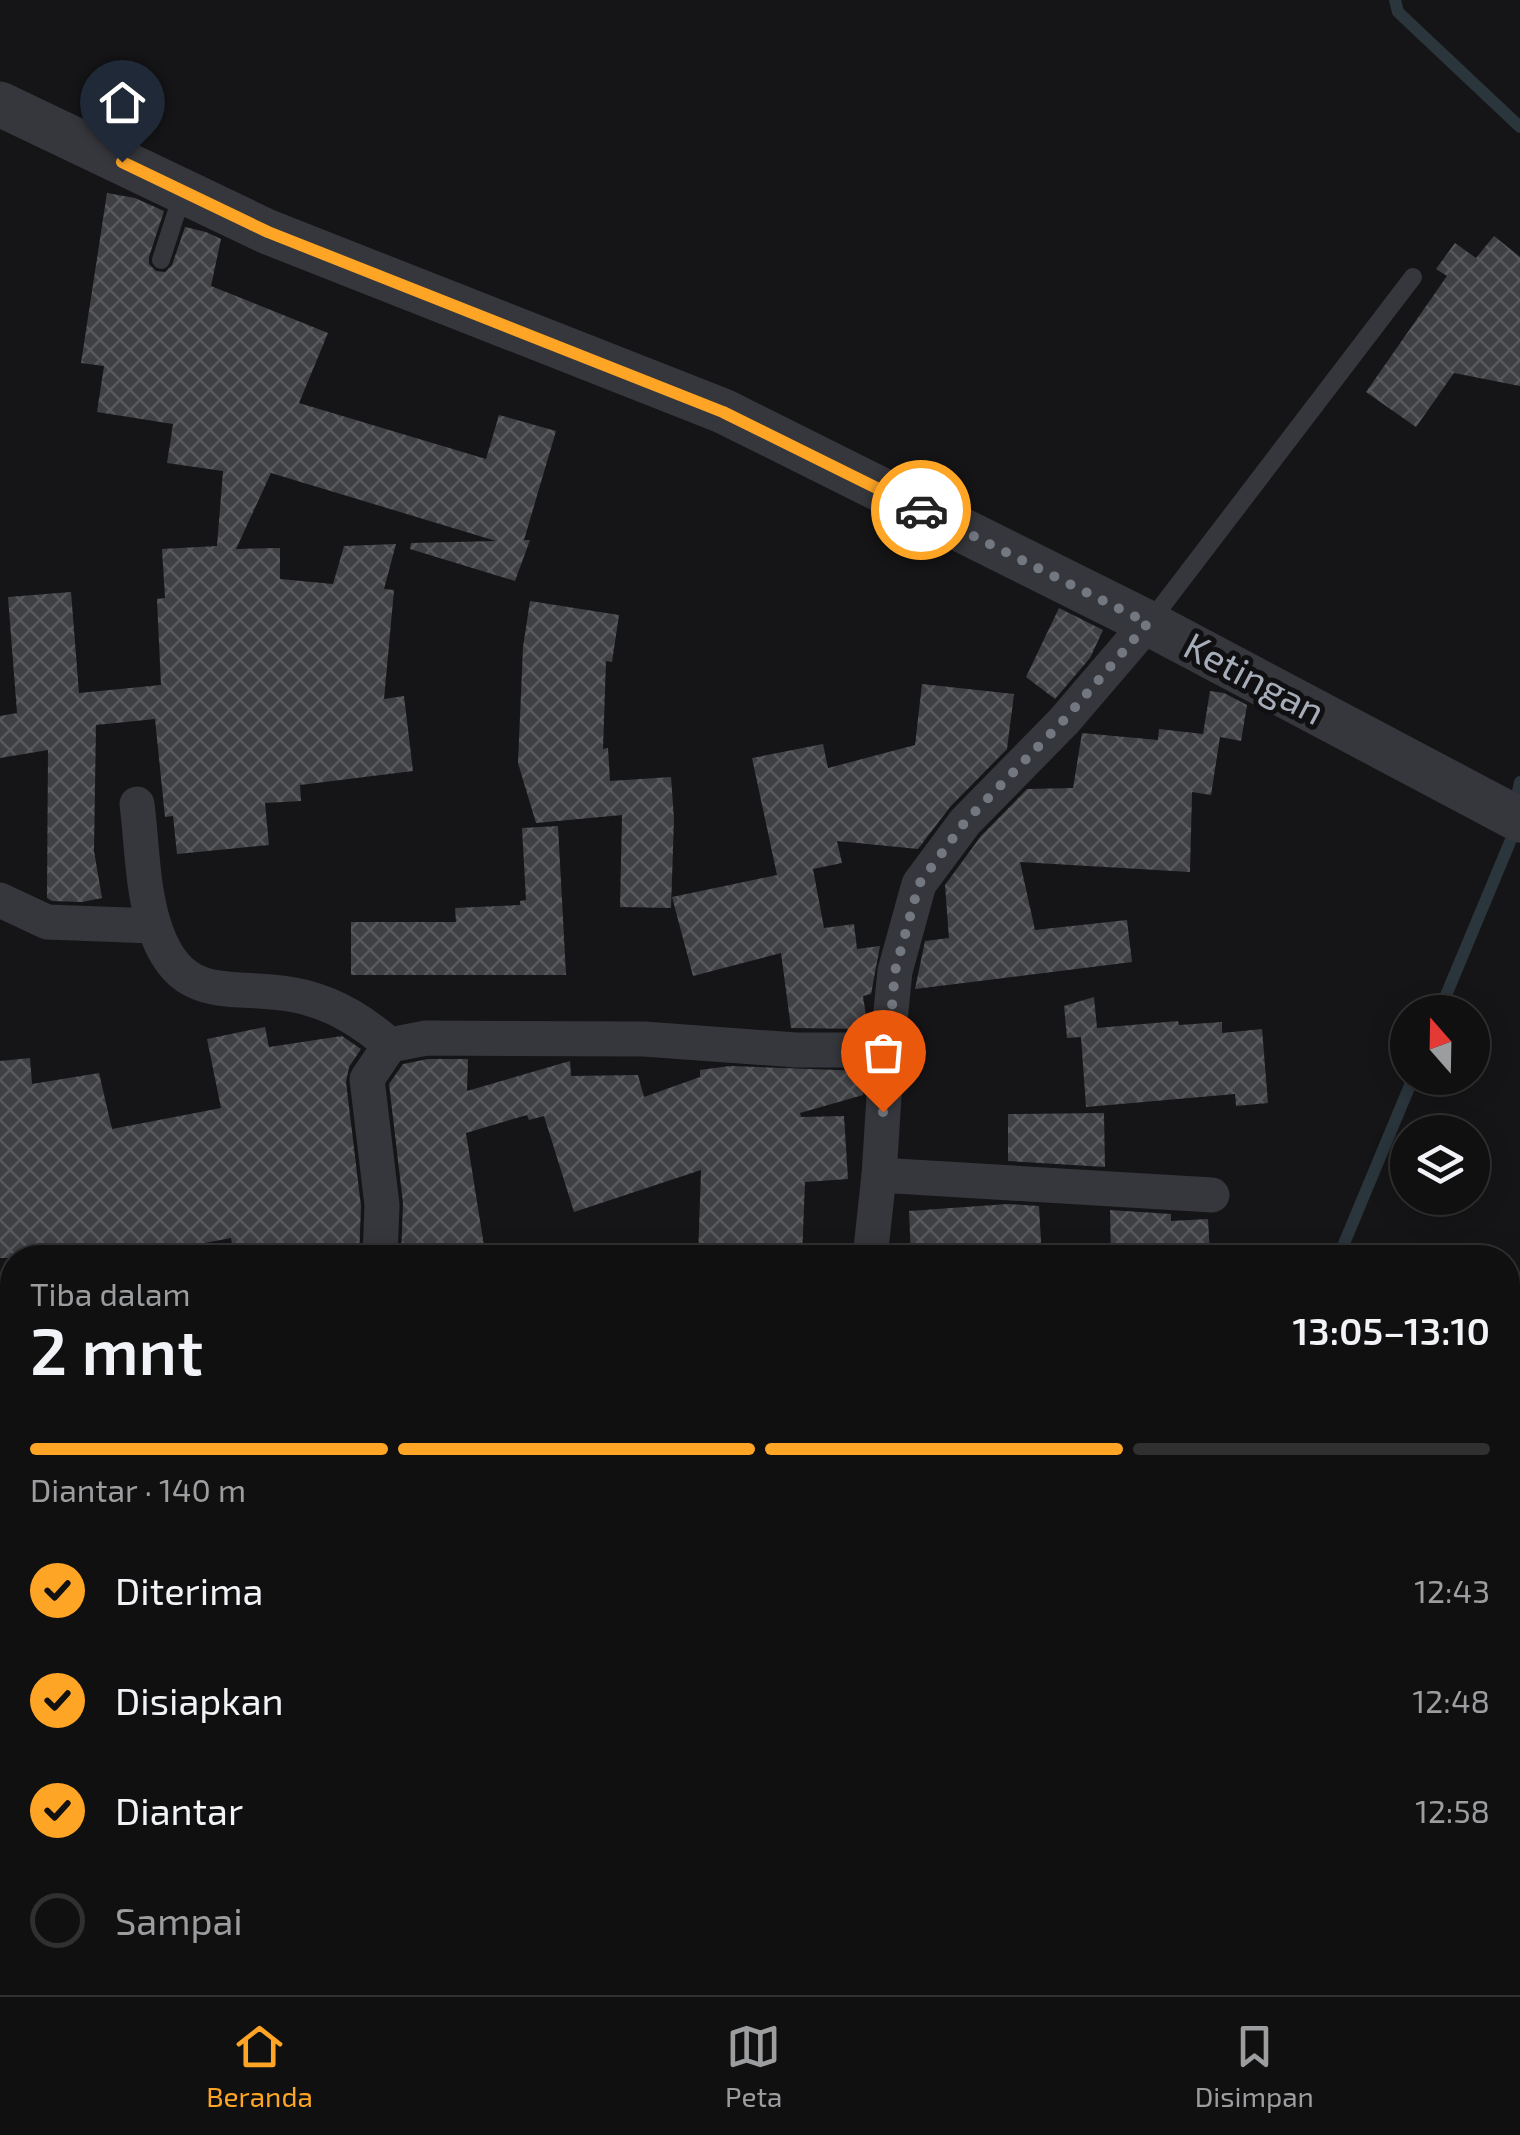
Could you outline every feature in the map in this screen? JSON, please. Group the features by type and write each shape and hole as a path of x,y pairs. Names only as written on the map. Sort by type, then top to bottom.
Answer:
{"street":[{"name":"Ketingan","path":"0,104 268,232 723,412 1148,623 1520,820"},
{"path":"871,1245 895,971 919,884 965,822 1064,720 1148,623"},
{"path":"137,804 154,926 168,957 184,978 246,992 301,996 345,1011 390,1045"},
{"path":"0,900 47,922 154,926"},
{"path":"380,1245 382,1205 367,1079 390,1045 426,1038 644,1039 796,1050 887,1050"},
{"path":"879,1175 1212,1195"}],"lane":[{"path":"161,260 183,191"},
{"path":"1148,623 1413,277"}],"building":[{"path":"107,193 135,198 164,211 149,257 149,264 156,271 165,272 172,265 185,227 206,232 221,239 211,286 328,333 299,403 486,459 499,415 556,431 524,540 530,540 515,581 410,549 411,543 496,541 271,473 236,549 280,548 280,579 333,584 344,546 396,544 384,589 394,590 384,699 404,696 413,771 300,785 301,801 265,803 269,845 177,854 173,816 165,817 155,719 96,725 94,851 102,898 52,901 47,898 48,750 0,758 0,716 17,713 8,597 71,592 79,693 161,685 157,599 165,598 162,549 217,546 223,471 167,463 173,424 97,412 104,366 81,363"},
{"path":"1494,236 1520,257 1520,386 1454,373 1416,427 1366,392 1447,276 1436,269 1455,243 1476,258"},
{"path":"530,601 619,615 612,662 606,661 603,749 608,748 610,781 671,777 671,908 620,907 622,815 536,823 518,763 523,647"},
{"path":"1059,608 1103,630 1090,658 1055,699 1026,677"},
{"path":"922,684 1014,694 1007,749 950,807 918,849 837,841 842,863 813,869 824,928 854,924 857,949 880,946 871,994 863,996 868,1029 791,1028 781,953 693,976 672,897 777,875 752,758 823,744 828,768 915,745"},
{"path":"1210,691 1224,693 1247,705 1241,741 1220,737 1211,795 1192,792 1190,872 1020,862 1035,930 1127,920 1132,962 915,989 925,941 949,938 945,885 981,836 1027,789 1073,788 1082,733 1158,740 1159,729 1203,734"},
{"path":"558,826 566,975 351,975 351,922 456,922 455,908 520,905 520,901 526,900 522,828"},
{"path":"1094,997 1097,1028 1178,1021 1179,1025 1222,1022 1222,1033 1262,1029 1268,1103 1236,1106 1235,1094 1086,1107 1081,1037 1067,1038 1064,1006"},
{"path":"265,1027 269,1047 342,1036 361,1049 349,1067 346,1082 361,1206 360,1245 232,1245 231,1238 194,1245 0,1245 0,1061 30,1058 32,1084 99,1073 112,1129 221,1108 207,1039"},
{"path":"428,1059 468,1059 467,1091 570,1061 571,1076 638,1075 644,1097 700,1077 700,1070 730,1066 864,1071 863,1095 800,1113 801,1117 844,1116 848,1179 805,1182 803,1245 698,1245 701,1170 574,1212 544,1116 529,1120 527,1115 466,1133 484,1245 401,1245 403,1203 389,1084 403,1064"},
{"path":"1104,1113 1105,1167 1008,1161 1008,1114"},
{"path":"1008,1204 1039,1206 1041,1245 910,1245 909,1211"},
{"path":"1110,1210 1171,1214 1171,1221 1208,1219 1209,1245 1111,1245"}],"waterway":[{"path":"1395,0 1398,12 1520,127"},
{"path":"1518,792 1520,782"},
{"path":"1446,995 1510,842"},
{"path":"1343,1245 1406,1095"}],"way so far":[{"path":"883,1112 895,971 919,884 965,822 1064,720 1148,623 921,510"}],"route":[{"path":"122,162 268,232 723,412 921,510"}]}
